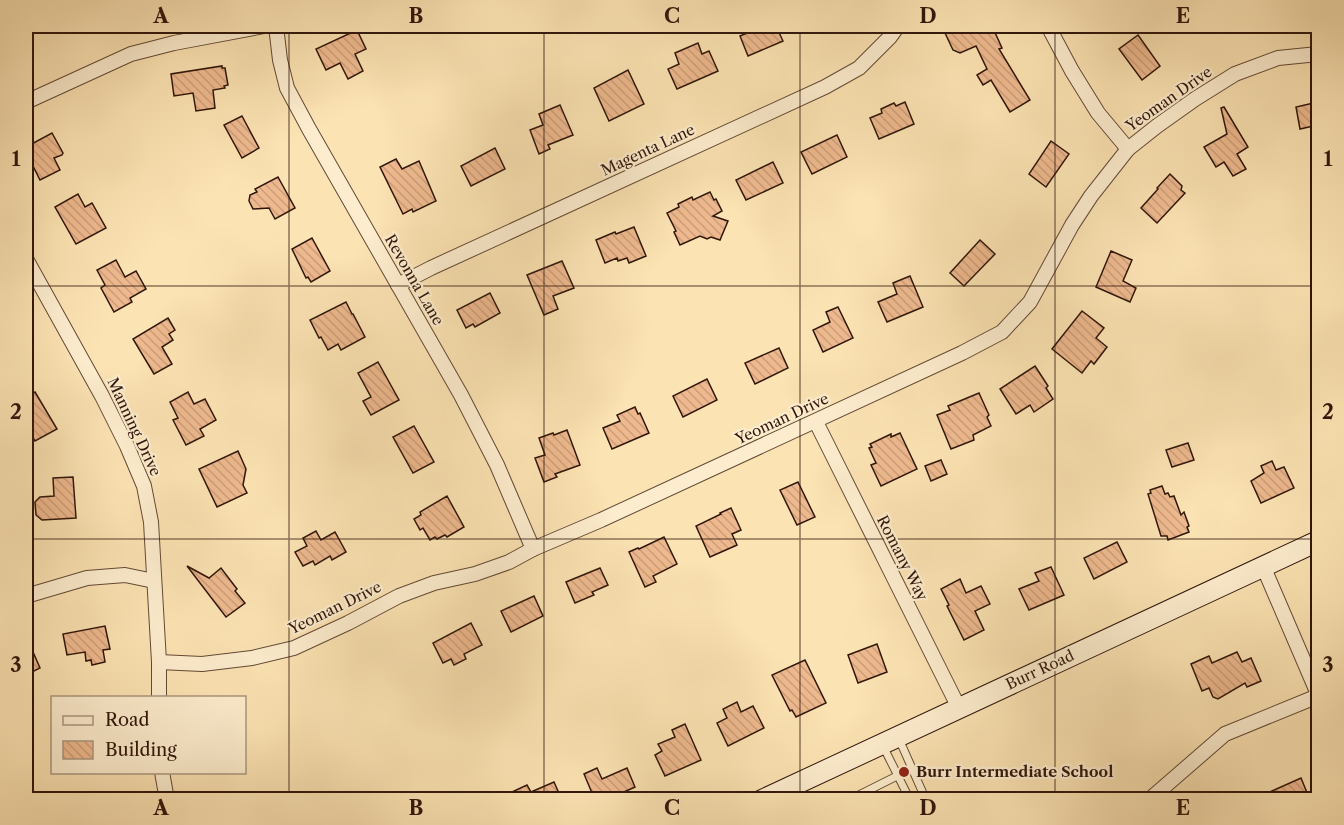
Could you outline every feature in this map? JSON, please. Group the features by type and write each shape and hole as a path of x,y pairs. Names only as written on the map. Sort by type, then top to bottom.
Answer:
{"street":[{"path":"26,102 130,54 264,26"},
{"name":"Revonna Lane","path":"276,26 280,60 287,87 461,395 497,465 533,549"},
{"name":"Magenta Lane","path":"398,285 430,268 825,87 859,68 898,26"},
{"path":"1048,26 1098,113 1128,148"},
{"name":"Yeoman Drive","path":"159,662 202,664 252,658 294,648 399,596 434,583 475,574 509,562 962,353 1002,332 1030,302 1072,225 1128,148 1195,99 1236,74 1278,58 1318,54"},
{"name":"Manning Drive","path":"26,259 102,396 144,486 151,522 159,696"},
{"name":"Romany Way","path":"816,422 959,708"},
{"name":"Burr Road","path":"762,800 1318,542"},
{"path":"1149,800 1225,734 1318,695 1263,566"},
{"path":"26,596 87,578 125,575 154,581"},
{"path":"162,774 167,800"}],"lane":[{"path":"890,740 897,776 910,800"},
{"path":"890,740 926,800"},
{"path":"849,800 897,776"}],"building":[{"path":"764,26 776,26 783,41 748,56 740,36"},
{"path":"963,26 992,26 1002,48 999,49 1030,100 1010,112 991,80 983,85 977,75 987,69 976,46 960,53 953,50 945,33"},
{"path":"357,30 366,49 355,54 363,71 348,79 340,63 326,70 316,49"},
{"path":"1138,35 1160,66 1142,80 1119,49"},
{"path":"698,43 702,54 709,51 718,71 677,89 668,69 679,64 675,53"},
{"path":"222,66 225,68 228,85 224,86 225,88 213,90 215,108 196,111 193,93 174,96 171,74"},
{"path":"628,70 644,104 609,121 594,88"},
{"path":"905,102 914,124 879,139 870,118 882,113 881,109 894,103 896,106"},
{"path":"1318,102 1318,125 1300,129 1296,107"},
{"path":"560,105 573,135 548,145 550,149 539,154 530,130 543,125 539,114"},
{"path":"1224,107 1248,147 1237,154 1246,169 1233,176 1224,162 1216,167 1204,147 1227,134 1221,108"},
{"path":"242,116 259,148 242,158 224,125"},
{"path":"52,133 63,153 54,158 60,170 40,180 26,152 26,147"},
{"path":"837,135 847,157 812,174 801,152"},
{"path":"1051,141 1069,154 1046,187 1029,174"},
{"path":"495,148 505,169 471,186 461,166"},
{"path":"396,159 402,169 419,161 436,201 413,212 412,209 403,214 380,167"},
{"path":"773,162 783,183 746,200 736,180"},
{"path":"1170,174 1182,186 1181,190 1185,193 1157,223 1141,208"},
{"path":"278,177 295,208 275,219 269,208 253,209 249,201 250,195 257,192 255,189"},
{"path":"710,192 722,211 713,216 728,221 720,240 700,236 680,245 667,213 692,197 693,200"},
{"path":"78,194 85,207 92,203 106,228 76,244 55,207"},
{"path":"634,227 646,256 629,263 627,258 618,261 617,258 605,263 596,240"},
{"path":"312,238 330,271 311,282 308,277 306,278 292,249"},
{"path":"980,240 995,254 964,286 950,273"},
{"path":"1111,251 1132,260 1123,281 1136,288 1130,302 1096,287"},
{"path":"116,260 125,277 136,271 146,289 130,298 132,302 114,312 101,288 105,285 97,270"},
{"path":"562,261 574,288 553,296 558,309 544,315 527,275"},
{"path":"910,276 923,307 887,322 878,302 897,294 893,283"},
{"path":"490,293 500,313 475,327 473,324 466,328 457,310"},
{"path":"346,302 365,337 341,350 338,344 328,350 310,320"},
{"path":"838,307 853,338 823,352 813,330 830,322 826,312"},
{"path":"1082,311 1104,328 1096,338 1107,347 1094,364 1091,361 1082,373 1052,349"},
{"path":"168,318 175,330 169,334 173,340 162,347 172,364 154,374 133,339"},
{"path":"779,348 788,368 755,384 745,363"},
{"path":"378,362 399,400 371,415 363,401 371,397 358,373"},
{"path":"1035,366 1048,386 1046,388 1053,399 1034,412 1030,405 1016,414 1000,389"},
{"path":"707,379 717,400 683,417 673,396"},
{"path":"35,392 57,429 35,441 31,434 26,437 26,397"},
{"path":"188,392 194,404 205,399 216,420 200,429 204,436 186,445 173,420 178,418 170,402"},
{"path":"979,393 989,415 987,417 991,426 973,435 974,440 951,449 937,415 950,410 948,406"},
{"path":"635,407 649,433 612,449 603,428 620,421 617,415"},
{"path":"414,426 434,462 413,473 393,437"},
{"path":"567,430 580,465 555,474 557,477 544,482 535,458 545,455 539,438"},
{"path":"900,433 917,469 881,486 871,465 876,463 869,448 872,447 870,444 891,434 891,437"},
{"path":"1188,443 1194,460 1172,467 1166,450"},
{"path":"238,451 246,469 243,485 247,493 217,507 199,469"},
{"path":"941,460 947,474 931,481 925,466"},
{"path":"1272,461 1276,470 1284,467 1294,488 1261,503 1251,481 1264,473 1261,466"},
{"path":"73,477 76,518 42,520 36,515 35,502 40,497 54,496 53,478"},
{"path":"798,482 815,517 797,525 780,490"},
{"path":"1162,486 1165,494 1168,493 1170,497 1174,496 1181,515 1184,512 1189,526 1187,527 1189,532 1168,540 1167,536 1161,536 1148,494 1151,493 1150,490"},
{"path":"447,496 464,527 447,537 445,535 430,540 423,528 420,530 414,519 421,515 420,512"},
{"path":"731,508 741,530 732,534 737,545 710,557 696,526"},
{"path":"316,531 321,540 335,532 346,552 332,560 330,556 315,565 313,561 303,566 295,552 307,546 303,538"},
{"path":"664,537 677,564 653,576 656,582 645,587 629,552"},
{"path":"1117,542 1127,562 1094,579 1084,558"},
{"path":"187,566 209,578 221,568 245,603 226,617"},
{"path":"1051,567 1064,595 1029,610 1019,589 1039,581 1035,573"},
{"path":"600,568 608,585 592,592 594,595 575,603 566,582"},
{"path":"960,579 966,593 981,586 990,604 975,611 984,630 964,640 941,589"},
{"path":"534,596 543,616 511,632 501,611"},
{"path":"471,623 482,645 464,654 466,659 454,665 451,659 443,663 433,643"},
{"path":"105,626 110,649 103,650 105,662 92,665 91,660 86,661 85,652 67,655 63,634"},
{"path":"26,636 40,668 26,675"},
{"path":"877,644 887,672 858,683 848,655"},
{"path":"1237,652 1242,662 1251,658 1261,681 1247,687 1245,683 1218,699 1213,697 1209,688 1202,691 1191,664 1209,656 1212,663"},
{"path":"805,660 826,703 796,717 792,710 790,711 772,675"},
{"path":"737,702 741,712 753,706 764,728 728,746 717,723 727,718 723,709"},
{"path":"685,724 701,760 665,776 655,755 662,751 658,744 675,737 672,730"},
{"path":"597,768 602,779 627,768 635,787 606,800 595,800 584,774"},
{"path":"1301,778 1310,800 1252,800"},
{"path":"554,782 562,800 495,800 527,785 531,792"}],"place":[{"name":"Burr Intermediate School","path":"904,772"}]}
